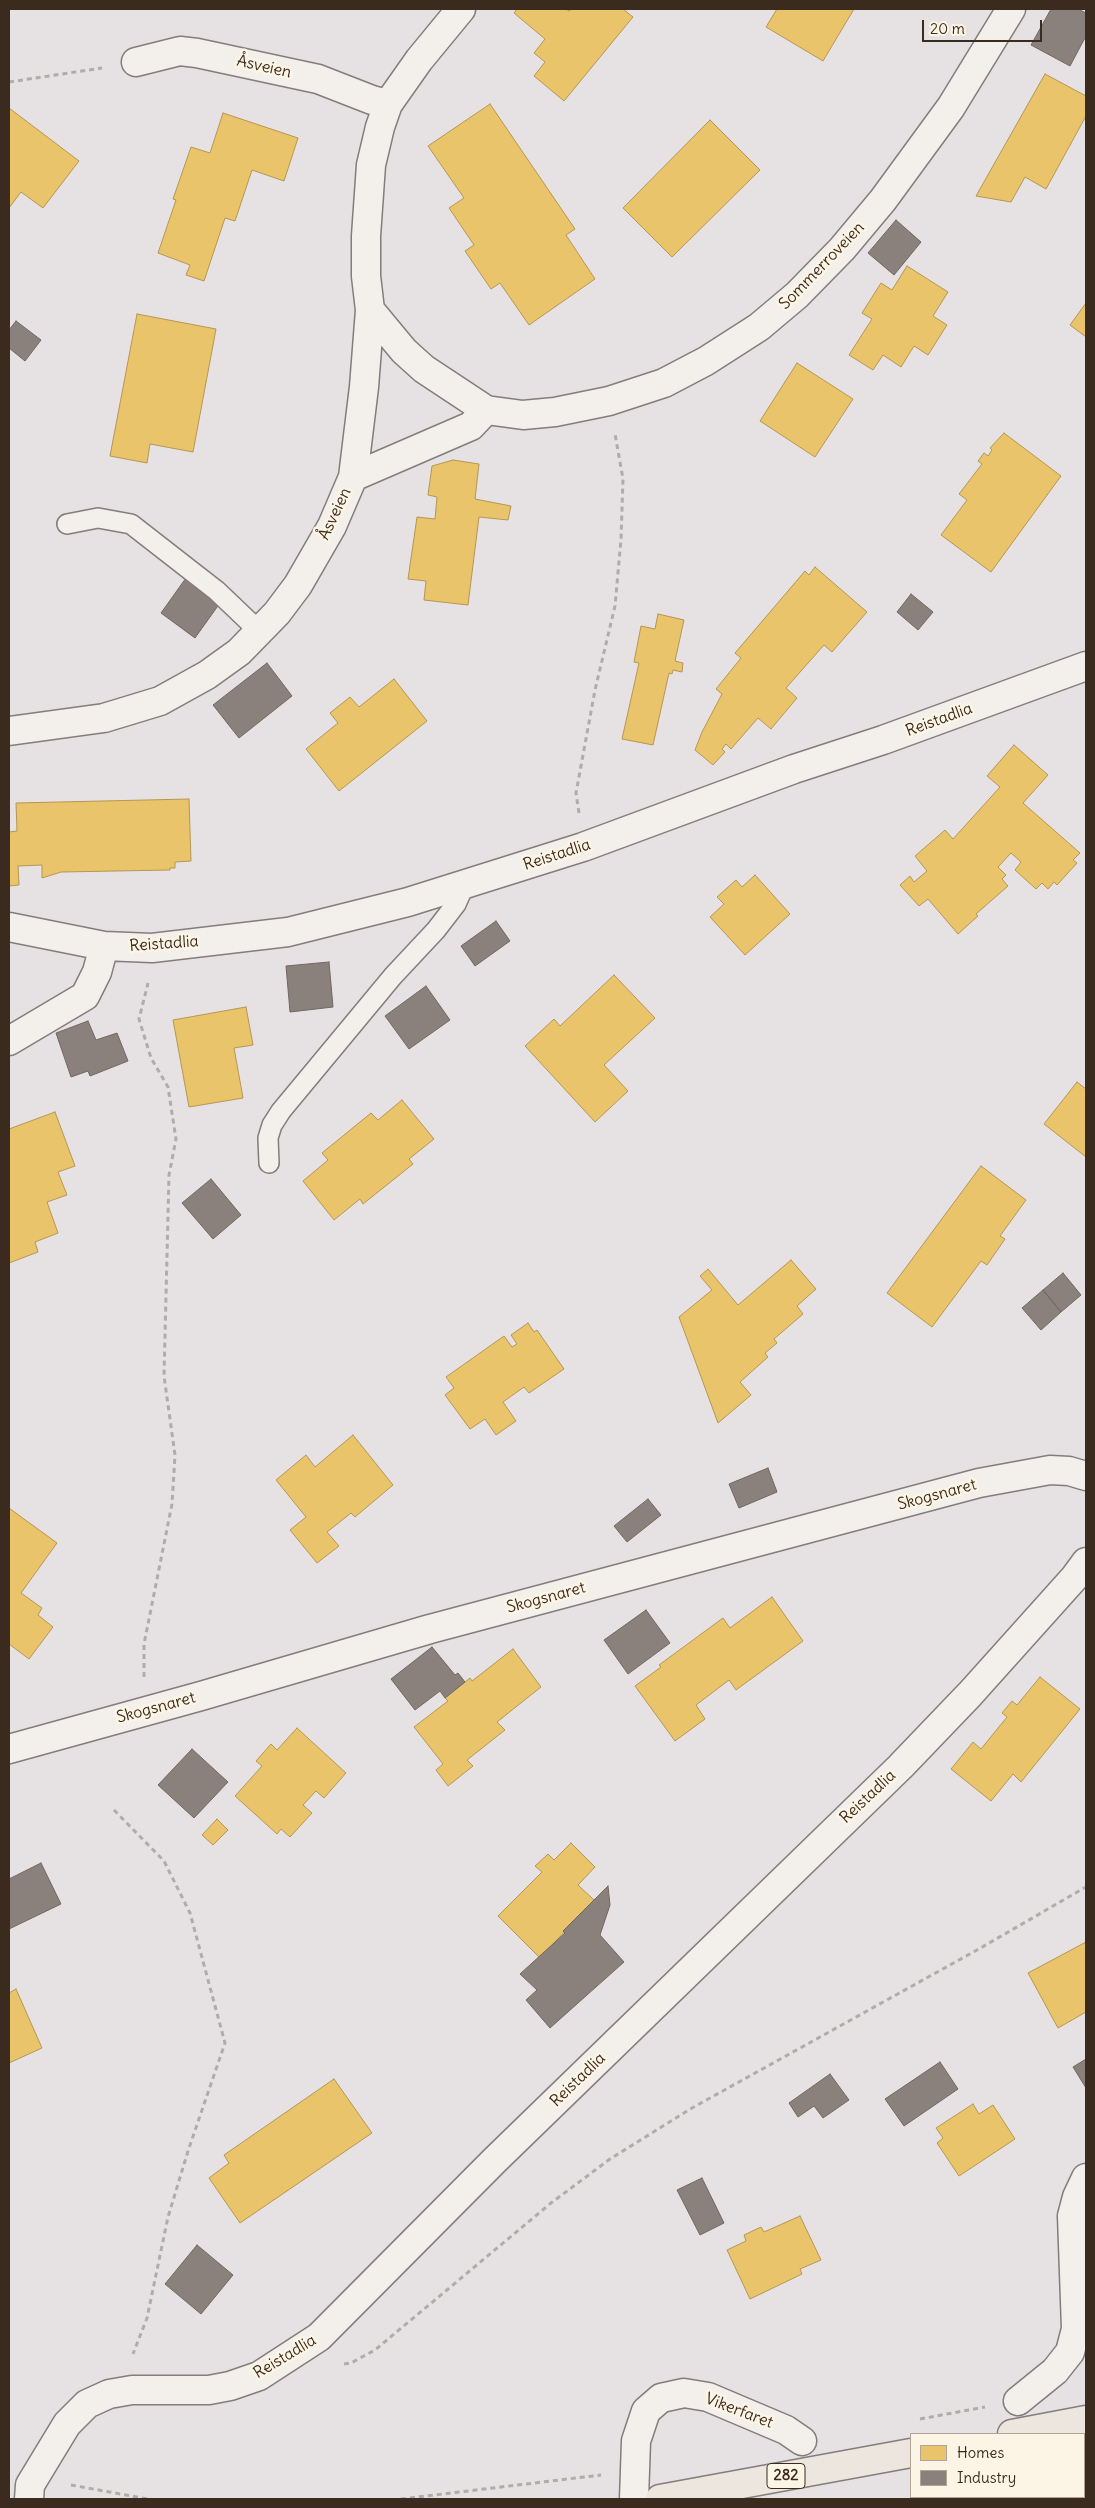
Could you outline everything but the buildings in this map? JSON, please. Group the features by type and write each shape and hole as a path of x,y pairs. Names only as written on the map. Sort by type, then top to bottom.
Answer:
{"main road":[{"path":"1017,2433 1086,2420"},
{"name":"282","path":"660,2499 910,2453"}],"street":[{"name":"Åsveien","path":"9,731 104,718 160,701 207,675 239,652 277,613 298,585 332,526 352,477 364,387 370,310 366,276 366,236 371,165 388,104 419,60 461,9"},
{"name":"Sommerroveien","path":"370,310 404,351 424,369 486,410 523,415 555,412 609,402 664,382 706,361 759,327 797,296 842,249 883,200 951,107 1012,9"},
{"name":"Åsveien","path":"136,62 180,52 197,52 318,80 388,104"},
{"path":"352,477 471,426 486,410"},
{"name":"Reistadlia","path":"9,927 104,946 152,948 288,932 408,902 584,847 794,769 884,740 1086,666"},
{"path":"9,1041 85,996 97,972 104,946"},
{"name":"Skogsnaret","path":"9,1749 430,1629 979,1483 1050,1470 1070,1471 1086,1476"},
{"name":"Reistadlia","path":"30,2492 67,2424 87,2404 109,2394 132,2390 209,2390 230,2386 259,2376 319,2337 495,2160 900,1767 970,1694 1076,1576 1086,1562"},
{"path":"1018,2401 1055,2371 1070,2352 1076,2320 1072,2216 1077,2197 1086,2178"},
{"name":"Vikerfaret","path":"634,2499 636,2441 646,2411 661,2398 684,2393 708,2397 786,2430 802,2442"}],"lane":[{"path":"66,524 98,518 131,524 217,591 260,632"},
{"path":"269,1163 268,1138 272,1125 280,1111 393,976 436,930 456,904 465,884"}],"path":[{"path":"9,82 136,62"},
{"path":"584,847 576,793 595,690 615,606 621,539 623,479 609,402"},
{"path":"144,1712 144,1644 172,1504 175,1455 164,1376 169,1175 176,1139 168,1087 151,1058 139,1019 147,990 152,948"},
{"path":"114,1810 164,1861 190,1912 225,2044 188,2151 168,2217 147,2318 132,2358 132,2390"},
{"path":"375,2350 551,2203 610,2159 717,2094 978,1950 1086,1887"},
{"path":"30,2492 66,2484 148,2499"}]}
